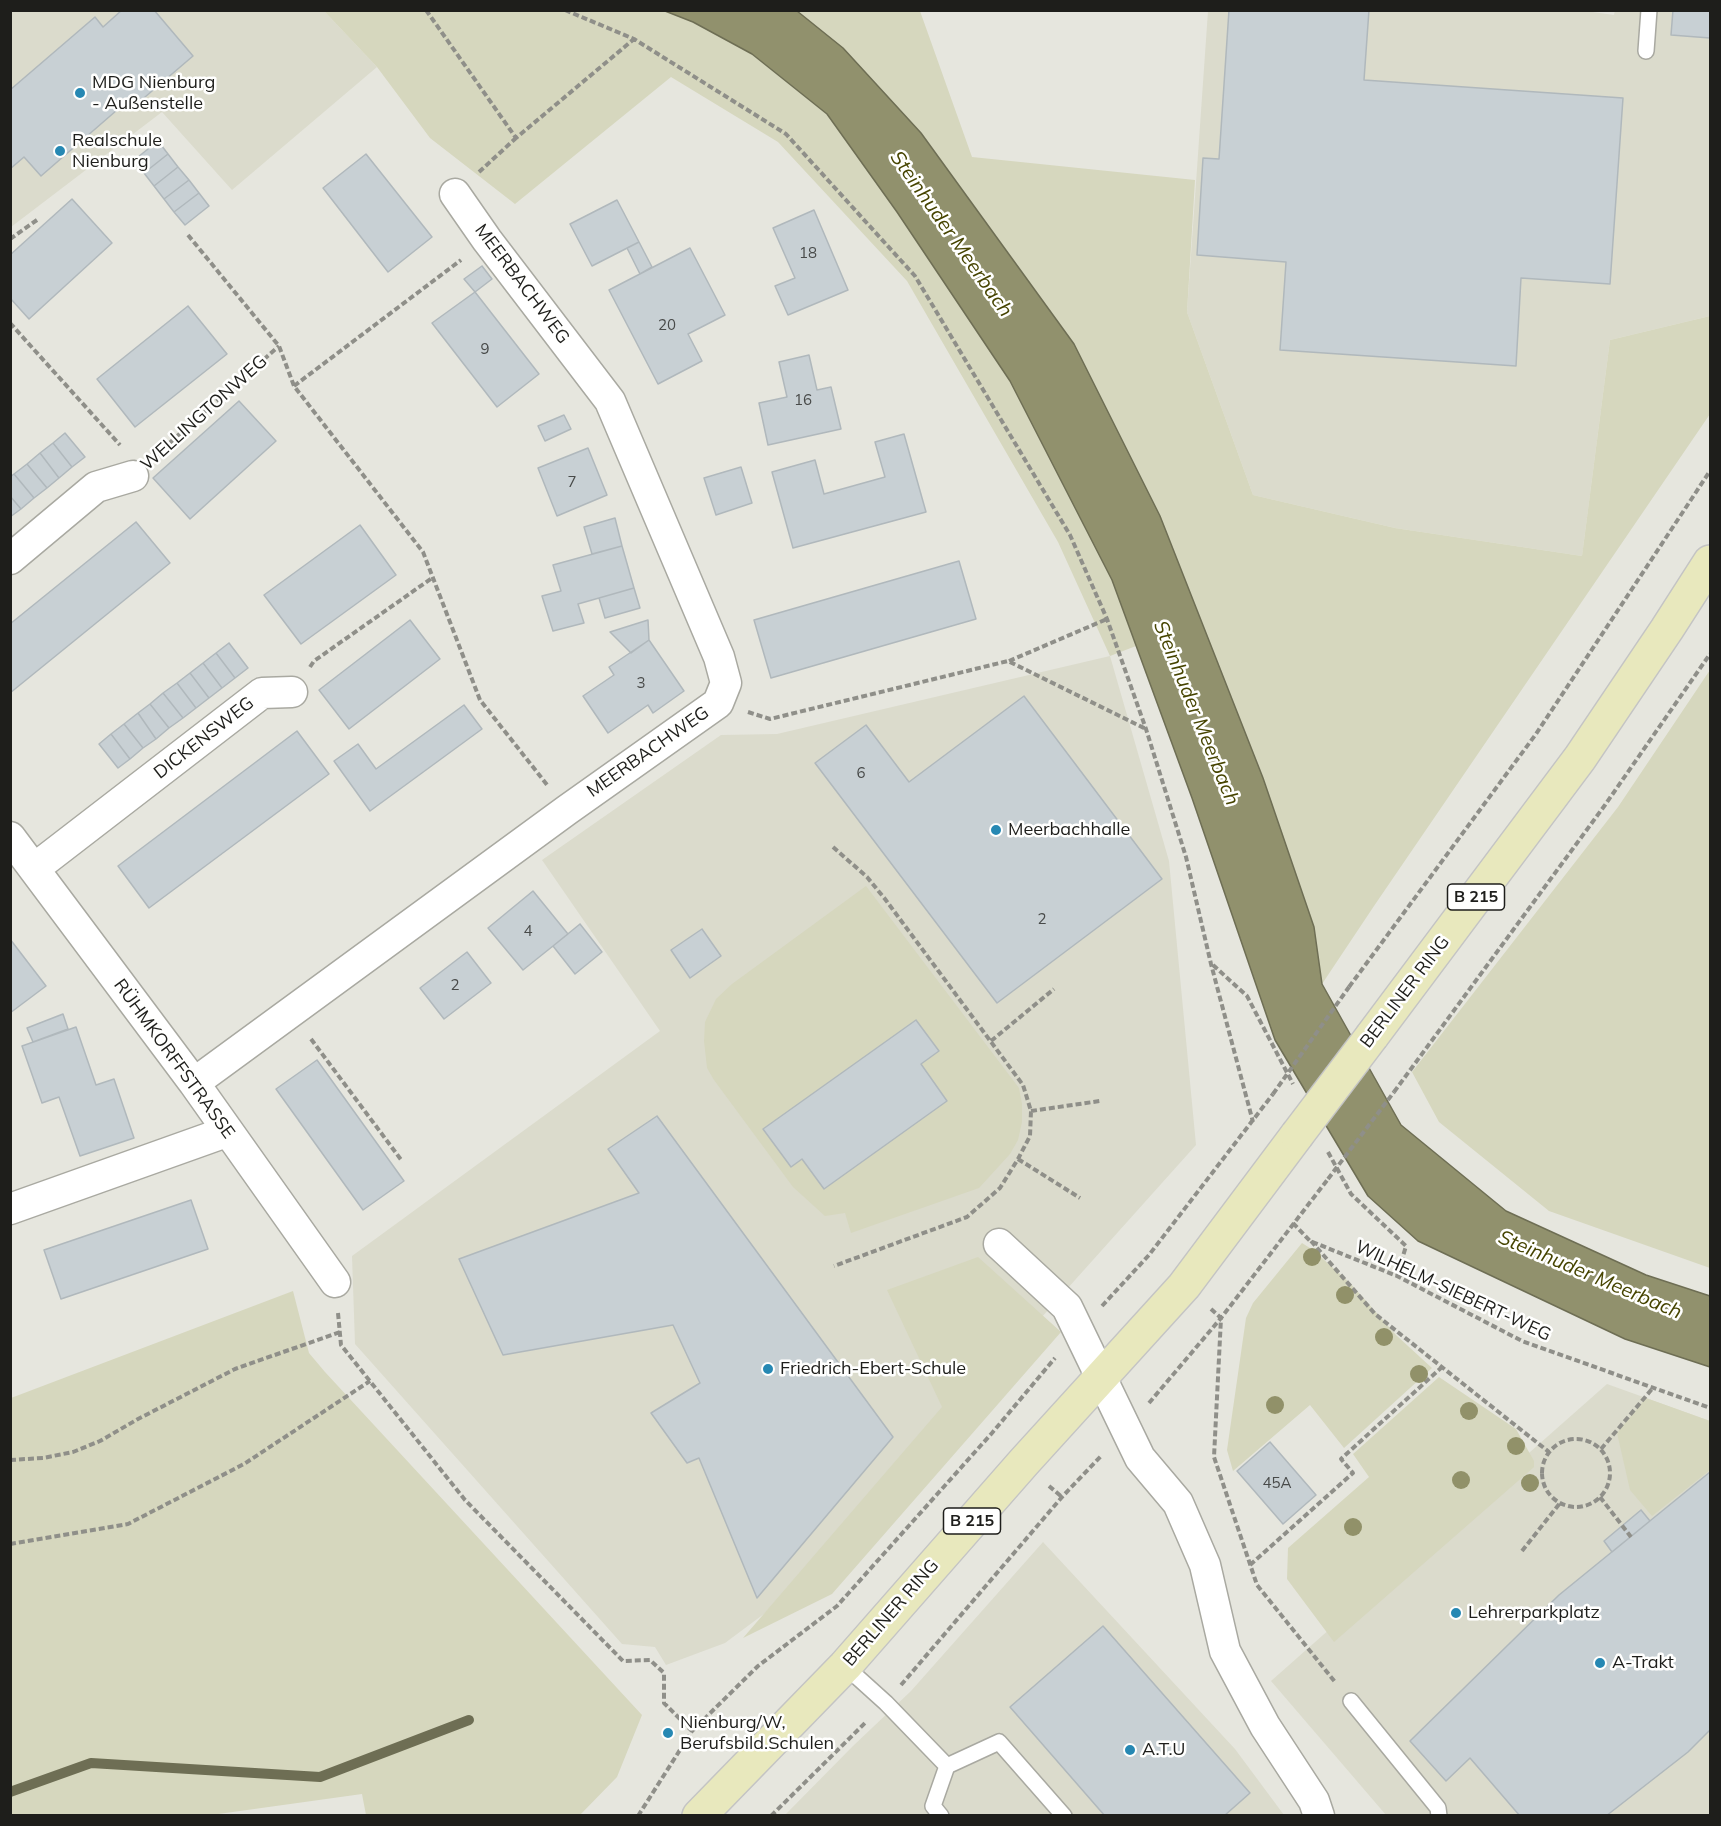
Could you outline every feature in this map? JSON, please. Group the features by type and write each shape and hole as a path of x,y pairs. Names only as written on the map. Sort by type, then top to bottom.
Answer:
{"main road":[{"name":"BERLINER RING","path":"699,1815 845,1665 1184,1286 1580,758 1710,562"}],"street":[{"name":"MEERBACHWEG","path":"194,1083 567,810 718,703 726,684 719,657 610,401 455,194"},
{"name":"WELLINGTONWEG","path":"10,559 96,487 133,476"},
{"name":"DICKENSWEG","path":"35,868 262,693 292,692"},
{"name":"RÜHMKORFFSTRASSE","path":"10,837 194,1083 226,1132 335,1282"},
{"path":"10,1209 226,1132"},
{"path":"999,1244 1067,1307 1140,1458 1178,1503 1205,1565 1225,1651 1265,1726 1314,1801 1319,1815"}],"lane":[{"path":"1646,51 1649,10"},
{"path":"845,1665 886,1703 947,1766"},
{"path":"1352,1701 1438,1809 1439,1815"},
{"path":"941,1815 933,1806 947,1766 999,1742 1064,1815"}],"path":[{"path":"426,10 516,138"},
{"path":"565,10 634,39 786,134 915,276 1070,535 1107,619 1146,729 1186,857 1252,1122"},
{"path":"455,194 516,138 634,39"},
{"path":"10,239 37,220"},
{"path":"188,235 279,346 294,386 423,552 480,700 567,810"},
{"path":"294,386 488,240"},
{"path":"10,322 120,443 133,476"},
{"name":"WELLINGTONWEG","path":"133,476 279,346"},
{"path":"638,1815 692,1731 758,1666 837,1606 992,1433 1078,1330 1149,1255 1273,1094 1348,987 1536,734 1710,471"},
{"path":"292,692 314,661 432,578"},
{"path":"718,703 770,719 1008,661 1107,619"},
{"path":"771,1815 886,1703 1062,1497 1126,1430 1221,1318 1394,1092 1605,805 1710,654"},
{"path":"1008,661 1146,729"},
{"path":"833,847 867,877 991,1041 1023,1084 1031,1111 1030,1137 1018,1159 1000,1188 967,1217 834,1266"},
{"path":"991,1041 1054,989"},
{"path":"291,1012 402,1161"},
{"path":"1031,1111 1100,1101"},
{"path":"1018,1159 1080,1198"},
{"name":"WILHELM-SIEBERT-WEG","path":"1293,1223 1310,1241 1397,1276 1522,1341 1710,1408"},
{"path":"1310,1241 1375,1314 1549,1452"},
{"path":"335,1282 341,1345 465,1500 623,1661 650,1660 664,1673 664,1703 692,1731"},
{"path":"1221,1318 1214,1457 1250,1565 1257,1585 1352,1701"},
{"path":"10,1460 43,1458 73,1452 100,1441 235,1369 340,1332"},
{"path":"1250,1565 1353,1473 1341,1460 1442,1367"},
{"path":"10,1544 128,1524 244,1464 370,1381"},
{"path":"1601,1449 1652,1389"},
{"path":"1581,1439 1601,1449 1610,1468 1607,1488 1600,1497 1590,1504 1579,1507 1560,1503 1548,1493 1543,1482 1543,1463 1557,1444 1581,1439"},
{"path":"1600,1497 1631,1537"},
{"path":"1522,1551 1560,1503"}],"shaded area":[{"path":"1578,10 1614,15 1615,10 1710,11 1710,316 1610,340 1582,556 1395,528 1253,495 1187,312 1208,11"},
{"name":"Realschule Nienburg","path":"11,11 324,11 377,67 232,190 162,112 11,227"},
{"path":"324,11 665,11 693,22 752,54 827,114 897,212 1010,381 1112,580 1136,646 1110,656 1058,542 907,281 778,142 671,77 515,204 430,138 377,67"},
{"path":"797,11 920,11 972,157 1195,180 1187,312 1253,495 1395,528 1582,556 1610,340 1710,316 1710,414 1322,984 1314,927 1263,778 1160,516 1074,344 921,133"},
{"path":"1110,656 1169,861 1196,1145 800,1587 725,1643 666,1665 655,1647 622,1644 355,1344 352,1256 660,1031 542,860 721,735 777,734"},
{"path":"1710,670 1710,1268 1549,1211 1439,1122 1412,1072 1618,807"},
{"path":"866,886 1019,1088 1022,1122 1018,1140 1010,1154 979,1188 851,1233 845,1213 825,1216 793,1187 714,1080 707,1068 704,1041 705,1022 716,999 732,984"},
{"path":"1302,1243 1351,1284 1396,1335 1432,1368 1344,1448 1310,1405 1233,1471 1227,1450 1246,1318 1253,1303"},
{"path":"978,1257 1061,1332 832,1594 743,1638 942,1407 887,1290"},
{"path":"293,1291 309,1353 642,1715 617,1777 580,1815 366,1815 362,1794 204,1816 11,1815 11,1398"},
{"path":"1439,1377 1516,1429 1534,1461 1534,1467 1334,1642 1287,1579 1288,1548 1369,1477 1353,1454"},
{"path":"1607,1384 1710,1421 1710,1815 1386,1815 1271,1681"},
{"path":"1646,1398 1710,1421 1710,1470 1652,1516 1630,1490 1617,1433"},
{"path":"1043,1542 1235,1749 1284,1815 784,1816 911,1691"}],"water":[{"name":"Steinhuder Meerbach","path":"665,11 797,11 843,48 921,133 1074,344 1160,516 1263,778 1314,927 1322,984 1401,1125 1506,1211 1646,1275 1710,1296 1710,1367 1625,1339 1418,1241 1368,1196 1275,1040 1192,798 1112,580 1010,381 897,212 827,114 752,54 693,22"}],"building":[{"name":"MDG Nienburg - Außenstelle","path":"122,10 154,10 193,56 138,103 132,97 41,176 24,157 10,169 10,90 95,17 103,27"},
{"path":"1229,10 1369,10 1364,80 1623,98 1610,284 1521,278 1516,366 1280,350 1286,262 1197,255 1203,158 1219,159"},
{"path":"1673,10 1710,10 1710,38 1671,35"},
{"path":"158,141 168,154 144,173 133,161"},
{"path":"168,154 178,167 154,186 144,173"},
{"path":"366,154 432,237 388,272 323,188"},
{"path":"178,167 189,180 164,199 154,186"},
{"path":"189,180 199,193 174,212 164,199"},
{"path":"199,193 209,206 185,225 174,212"},
{"path":"72,199 112,243 29,319 10,298 10,255"},
{"path":"617,200 639,242 592,266 570,224"},
{"path":"814,210 848,290 788,315 775,286 795,278 773,228"},
{"path":"639,242 652,267 640,274 627,248"},
{"path":"690,248 725,315 688,334 702,361 658,384 609,290"},
{"path":"482,266 492,279 475,292 464,279"},
{"path":"475,292 539,374 497,407 432,323"},
{"path":"188,306 227,354 135,427 97,379"},
{"path":"809,355 817,390 831,387 841,429 768,445 759,403 787,397 779,362"},
{"path":"239,401 276,441 190,519 153,478"},
{"path":"564,415 571,429 545,441 538,426"},
{"path":"65,433 85,457 72,467 53,443"},
{"path":"904,434 926,512 793,548 772,472 815,460 824,494 885,477 875,442"},
{"path":"53,443 72,467 59,478 40,453"},
{"path":"588,448 607,495 557,516 538,468"},
{"path":"40,453 59,478 47,488 27,464"},
{"path":"27,464 47,488 34,498 14,474"},
{"path":"741,467 752,503 716,515 704,478"},
{"path":"14,474 34,498 21,509 10,496 10,477"},
{"path":"10,496 21,509 10,517"},
{"path":"615,518 622,546 592,554 584,527"},
{"path":"136,522 170,563 10,693 10,624"},
{"path":"360,525 396,575 301,644 264,595"},
{"path":"622,546 634,588 578,604 584,623 553,631 542,596 561,591 553,565"},
{"path":"959,561 976,619 771,678 754,620"},
{"path":"634,588 640,608 605,618 599,598"},
{"path":"410,620 440,659 349,729 319,690"},
{"path":"648,620 649,640 631,653 610,632"},
{"path":"649,640 684,691 653,713 648,705 608,733 583,696 614,675 609,667"},
{"path":"229,643 248,668 235,678 216,653"},
{"path":"216,653 235,678 222,688 203,663"},
{"path":"203,663 222,688 209,698 190,673"},
{"path":"190,673 209,698 196,708 177,683"},
{"path":"177,683 196,708 183,718 163,693"},
{"path":"163,693 183,718 169,728 150,704"},
{"name":"Meerbachhalle","path":"1024,696 1162,879 997,1003 815,763 866,725 909,782"},
{"path":"150,704 169,728 156,739 138,713"},
{"path":"464,705 482,729 370,811 334,761 358,744 376,769"},
{"path":"138,713 156,739 143,748 124,724"},
{"path":"124,724 143,748 130,759 111,734"},
{"path":"297,731 329,774 149,908 118,866"},
{"path":"111,734 130,759 118,768 99,744"},
{"path":"533,891 568,934 523,970 488,928"},
{"path":"580,924 602,952 575,974 553,946"},
{"path":"702,929 721,956 690,978 671,950"},
{"path":"10,939 46,986 10,1013"},
{"path":"467,952 491,983 444,1019 420,988"},
{"path":"63,1014 68,1029 33,1042 27,1028"},
{"path":"916,1020 939,1051 921,1064 947,1101 824,1189 802,1159 791,1167 763,1129"},
{"path":"76,1027 96,1085 114,1079 134,1138 80,1156 59,1097 42,1103 22,1046"},
{"path":"317,1060 404,1181 363,1210 276,1089"},
{"name":"Friedrich-Ebert-Schule","path":"657,1116 893,1437 757,1598 699,1458 687,1463 651,1413 700,1383 673,1325 503,1355 459,1259 639,1193 608,1149"},
{"path":"191,1200 208,1249 61,1299 44,1250"},
{"path":"1270,1442 1316,1495 1283,1524 1237,1471"},
{"name":"A-Trakt","path":"1710,1472 1710,1730 1688,1752 1606,1816 1520,1816 1470,1758 1446,1781 1410,1741 1559,1595"},
{"path":"1641,1510 1650,1521 1612,1552 1604,1541"},
{"name":"A.T.U","path":"1103,1626 1250,1793 1224,1816 1105,1816 1010,1707"}],"waterway":[{"path":"10,1792 91,1763 320,1777 469,1720"}],"place":[{"name":"MDG Nienburg - Außenstelle","path":"80,93"},
{"name":"Realschule Nienburg","path":"60,151"},
{"name":"Meerbachhalle","path":"996,830"},
{"name":"Friedrich-Ebert-Schule","path":"768,1369"},
{"name":"Lehrerparkplatz","path":"1456,1613"},
{"name":"A-Trakt","path":"1600,1663"},
{"name":"Nienburg/W, Berufsbild.Schulen","path":"668,1733"},
{"name":"A.T.U","path":"1130,1750"}]}
